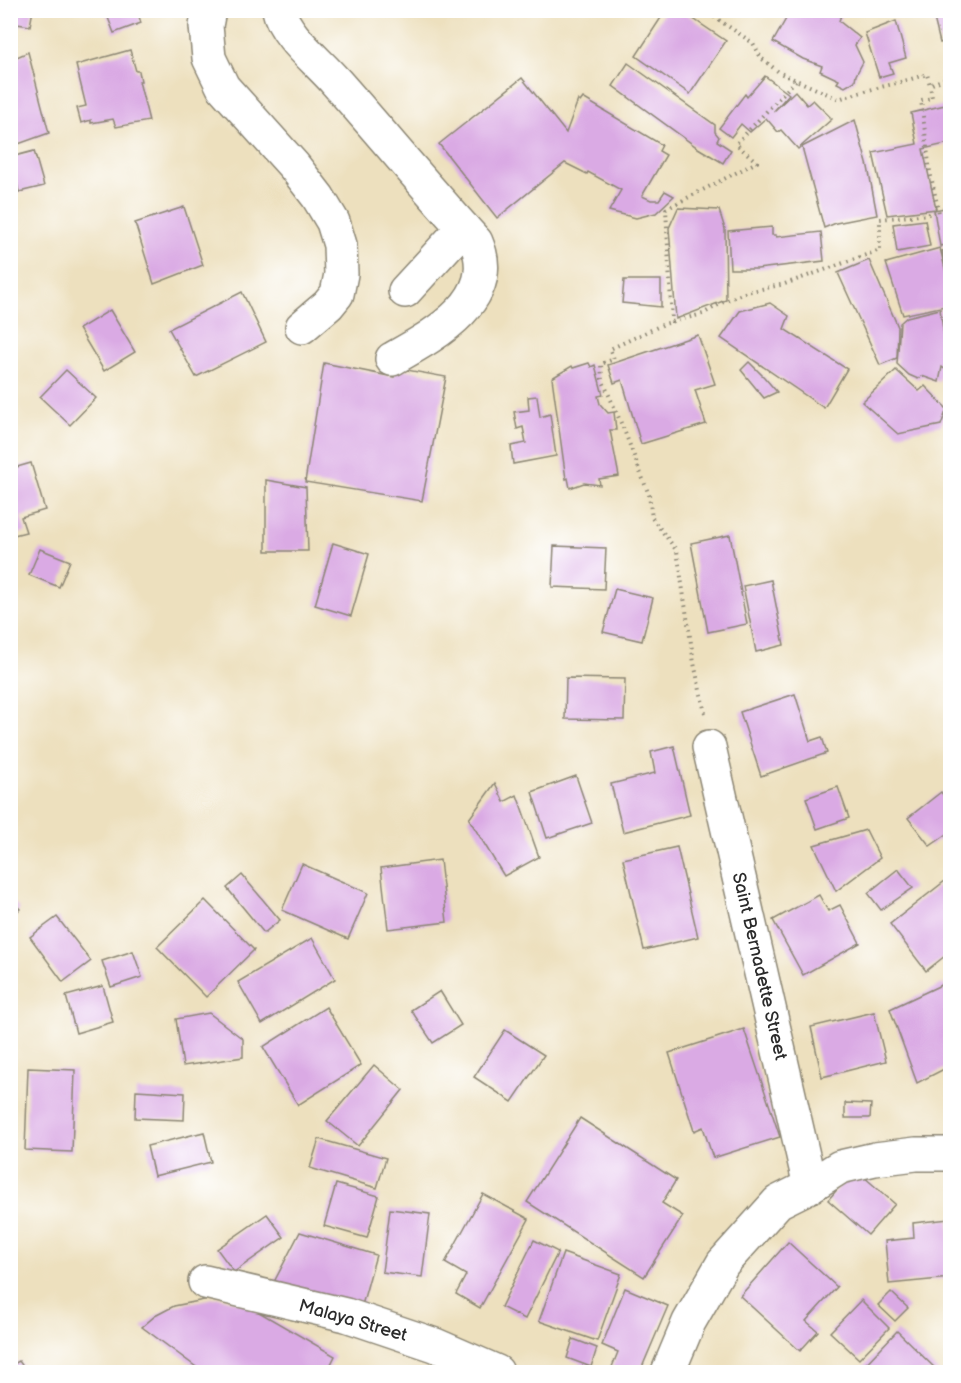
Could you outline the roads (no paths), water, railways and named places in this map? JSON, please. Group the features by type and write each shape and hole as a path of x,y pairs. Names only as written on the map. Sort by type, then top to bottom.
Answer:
{"street":[{"path":"209,10 206,26 209,58 223,87 318,196 333,222 340,244 338,294 302,327"},
{"path":"279,10 281,19 296,39 335,80 476,242 482,255 482,270 477,287 460,314 438,332 392,359"},
{"path":"405,291 463,228"},
{"name":"Saint Bernadette Street","path":"710,747 810,1186"},
{"path":"668,1372 688,1322 723,1263 778,1202 840,1167 875,1159 916,1154 951,1154"},
{"name":"Malaya Street","path":"205,1282 346,1315 435,1345 497,1372"}]}
